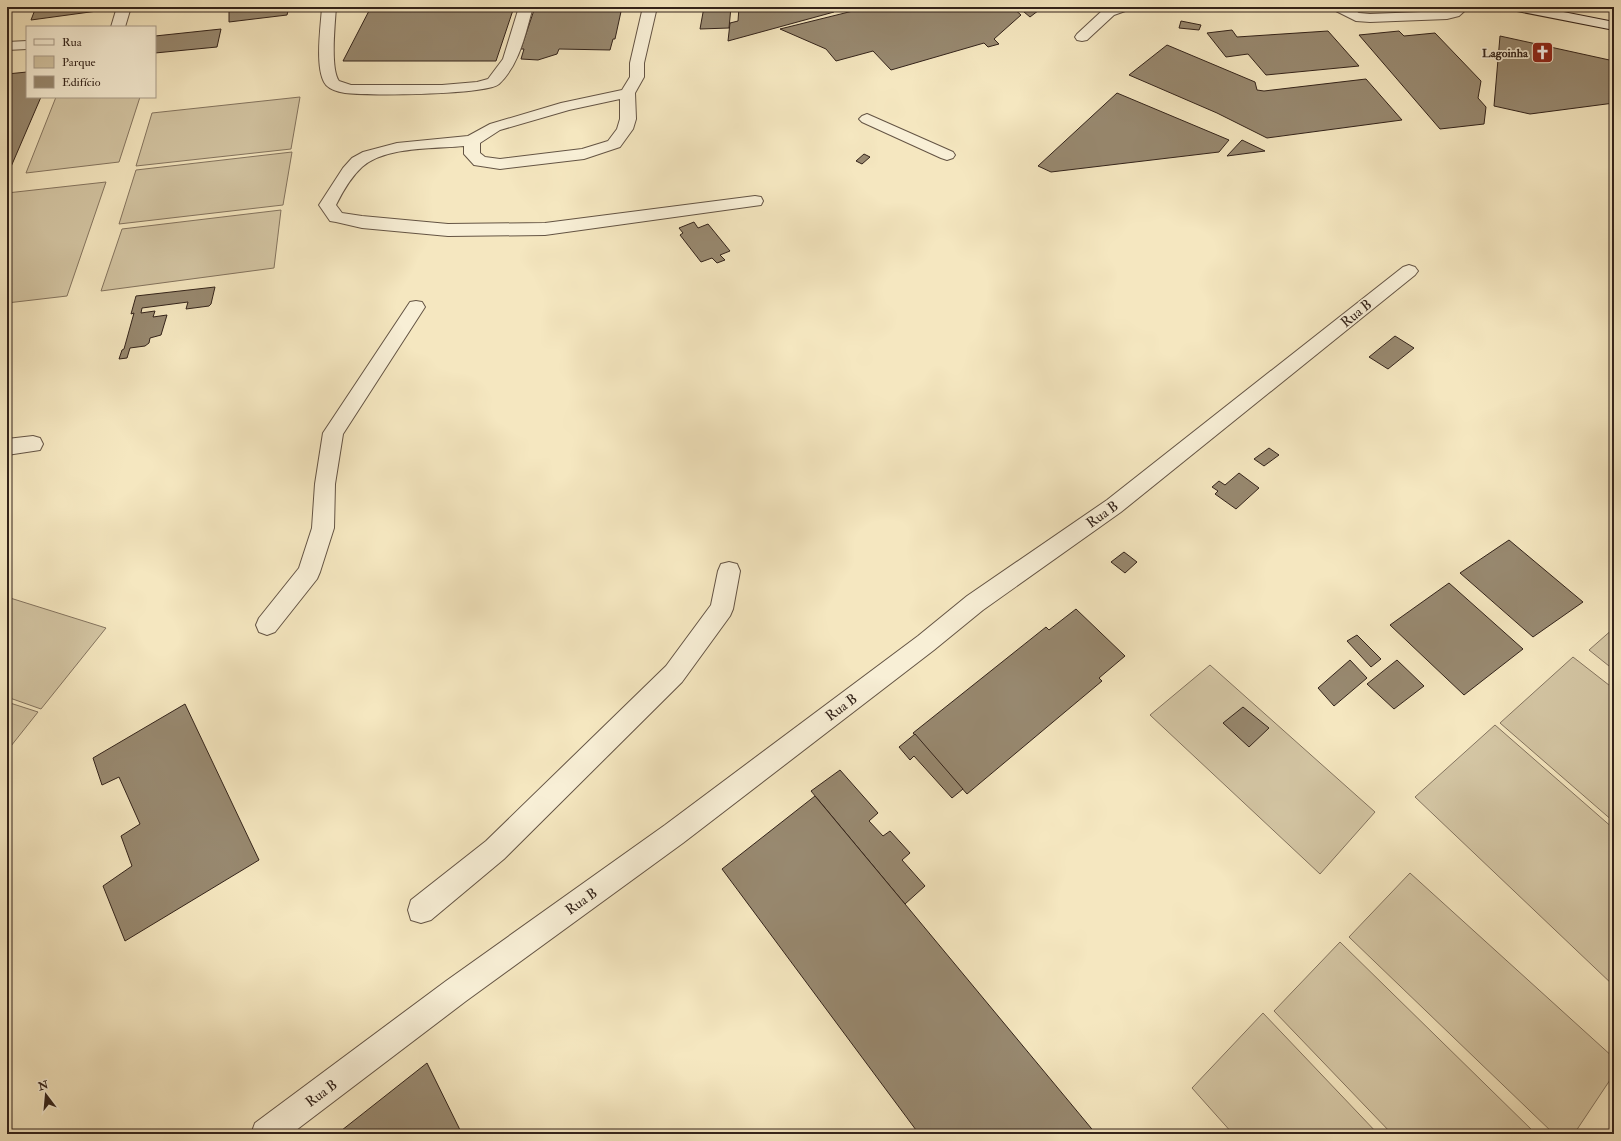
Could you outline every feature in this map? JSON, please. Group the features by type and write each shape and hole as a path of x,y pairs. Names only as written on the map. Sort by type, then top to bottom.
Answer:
{"street":[{"path":"118,26 124,7"},
{"path":"329,7 328,58 330,79 338,88 442,89 477,86 493,82 510,60 526,7"},
{"path":"472,141 472,154 480,162 500,164 584,154 614,144 621,134 628,119 628,93 637,77 637,63 650,7"},
{"path":"1082,37 1109,9 1123,7"},
{"path":"1339,7 1356,17 1370,18 1447,15 1454,13 1462,7"},
{"path":"1517,7 1614,26"},
{"path":"7,46 26,45"},
{"path":"628,93 566,106 495,127 472,141 410,146 379,152 358,162 343,179 327,205 336,217 362,222 448,230 538,229 755,201"},
{"path":"867,119 948,155"},
{"name":"Rua B","path":"266,1134 460,988 674,834 926,643 975,603 1114,506 1409,271"},
{"path":"267,625 309,572 324,528 325,484 333,433 416,307"},
{"path":"7,447 33,444"},
{"path":"421,910 495,850 674,674 722,610 729,571"}],"green space":[{"path":"300,97 291,149 136,166 152,113"},
{"path":"56,98 140,98 119,162 26,173"},
{"path":"292,152 283,205 119,224 136,170"},
{"path":"106,182 67,296 7,303 7,193"},
{"path":"281,210 274,268 101,291 122,229"},
{"path":"7,597 106,628 41,709 7,697"},
{"path":"1614,628 1614,670 1589,650"},
{"path":"1573,657 1614,689 1614,822 1500,723"},
{"path":"1210,665 1375,812 1320,874 1150,715"},
{"path":"7,702 38,712 7,751"},
{"path":"1495,725 1614,829 1614,986 1415,797"},
{"path":"1410,873 1614,1058 1614,1074 1574,1134 1554,1134 1349,937"},
{"path":"1340,942 1536,1134 1392,1134 1274,1011"},
{"path":"1263,1013 1378,1134 1233,1134 1192,1088"}],"building":[{"path":"36,7 112,7 112,9 31,20"},
{"path":"229,7 289,7 287,15 229,22"},
{"path":"371,7 514,7 496,61 343,61"},
{"path":"535,7 622,7 615,39 613,39 610,50 559,49 557,54 538,60 521,59 524,49 521,49"},
{"path":"704,7 731,7 729,28 700,29"},
{"path":"739,7 834,7 834,12 728,41 730,23 738,21"},
{"path":"869,7 1012,7 1021,15 994,39 999,44 988,47 984,43 891,70 873,51 836,61 826,49 780,29"},
{"path":"1018,7 1043,7 1030,17"},
{"path":"1181,21 1201,25 1199,30 1179,28"},
{"path":"221,29 217,47 156,53 156,36"},
{"path":"1232,30 1237,37 1328,31 1359,66 1266,75 1248,54 1226,57 1207,33"},
{"path":"1399,31 1404,36 1435,33 1481,81 1478,98 1486,107 1484,124 1440,129 1359,35"},
{"path":"1500,36 1614,61 1614,103 1530,114 1494,106"},
{"path":"1167,45 1255,82 1257,90 1264,91 1366,79 1402,120 1267,138 1217,113 1129,75"},
{"path":"26,72 26,98 41,98 7,176 7,74"},
{"path":"1117,93 1229,140 1219,152 1051,172 1038,166"},
{"path":"1242,140 1265,151 1227,156"},
{"path":"864,154 870,157 862,164 856,161"},
{"path":"694,222 698,228 708,224 730,251 720,255 725,260 717,263 712,258 701,262 680,235 683,233 679,228"},
{"path":"215,287 211,304 209,306 186,309 188,302 142,308 141,313 155,311 153,317 167,315 161,335 150,338 149,343 145,346 130,348 127,358 119,359 122,350 124,349 134,313 131,314 136,296"},
{"path":"1395,336 1414,348 1388,369 1369,357"},
{"path":"1269,448 1279,455 1264,466 1254,459"},
{"path":"1239,473 1259,488 1236,509 1215,494 1218,491 1212,487 1219,481 1225,485"},
{"path":"1509,540 1583,602 1533,637 1460,573"},
{"path":"1124,552 1137,562 1125,573 1111,562"},
{"path":"1449,583 1523,649 1464,695 1390,625"},
{"path":"1076,609 1125,656 1099,678 1102,681 967,794 913,733 1046,627 1049,630"},
{"path":"1357,635 1381,659 1371,667 1347,641"},
{"path":"1350,660 1367,678 1334,706 1318,688"},
{"path":"1397,660 1424,686 1394,709 1367,684"},
{"path":"185,704 259,860 125,941 103,886 132,866 121,836 140,824 119,777 102,785 93,758"},
{"path":"1243,707 1269,728 1249,747 1223,723"},
{"path":"915,734 963,789 952,798 914,756 910,760 899,747"},
{"path":"840,770 878,813 869,821 883,836 890,831 910,853 902,860 925,886 905,904 811,791"},
{"path":"815,796 1096,1134 919,1134 722,869"},
{"path":"427,1063 462,1134 337,1134"}],"place":[{"name":"Lagoinha","path":"1543,53"}]}
